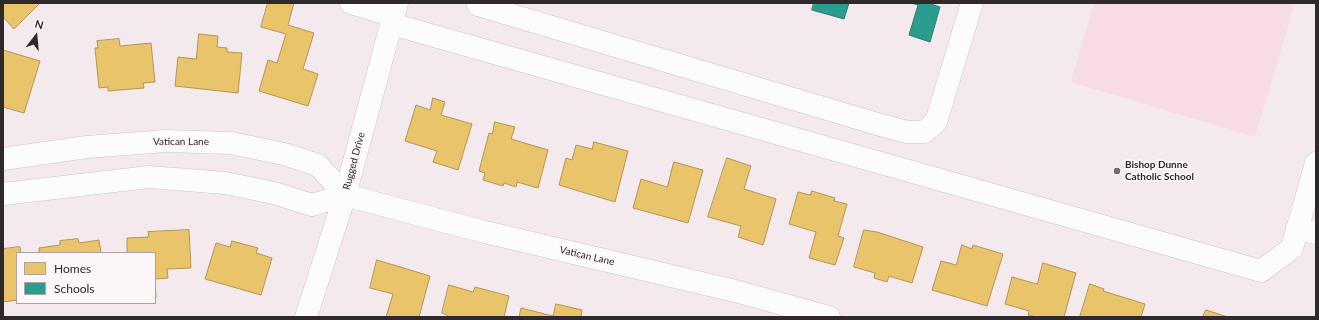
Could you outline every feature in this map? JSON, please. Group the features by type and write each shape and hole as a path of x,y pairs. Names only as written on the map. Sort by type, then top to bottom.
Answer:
{"street":[{"path":"351,3 394,14 1260,271 1292,248 1307,230 1316,163"},
{"path":"475,4 907,132 924,132 936,122 972,3"},
{"name":"Rugged Drive","path":"306,317 345,195 394,14"},
{"name":"Vatican Lane","path":"3,159 87,147 166,141 230,143 284,154 318,165 345,195 485,232 735,291 829,317"},
{"path":"3,194 149,177 225,183 274,193 312,205 345,195"}],"shaded area":[{"path":"1094,3 1295,3 1255,137 1071,82"}],"building: Homes":[{"path":"3,3 39,4 14,29 3,17"},
{"path":"268,3 294,3 288,25 314,33 303,69 318,74 308,106 259,91 268,60 277,63 286,34 261,27"},
{"path":"199,34 218,36 217,47 227,48 227,52 242,53 238,93 175,86 178,57 196,59"},
{"path":"119,39 120,46 151,43 155,82 143,83 144,88 108,91 108,87 99,88 95,48 98,48 97,41"},
{"path":"3,50 40,61 24,113 3,107"},
{"path":"433,98 445,102 441,115 472,124 458,170 433,162 437,151 405,141 416,105 430,110"},
{"path":"495,122 515,127 511,139 548,150 538,188 517,182 516,187 504,183 503,186 483,180 485,173 479,171 489,133 492,134"},
{"path":"594,142 628,151 615,202 559,185 566,158 572,160 576,145 592,149"},
{"path":"727,158 751,166 744,189 776,199 763,245 738,237 741,226 708,217"},
{"path":"674,162 703,170 688,223 633,208 641,179 667,187"},
{"path":"812,191 835,198 834,201 847,204 838,236 844,238 835,265 809,258 816,232 789,224 798,192 810,195"},
{"path":"189,230 191,268 167,269 168,278 156,279 156,252 127,252 127,238 149,237 148,232"},
{"path":"864,230 877,232 923,247 912,283 889,276 887,282 874,278 875,273 854,267"},
{"path":"78,239 79,243 99,240 101,252 39,252 39,248 60,245 60,241"},
{"path":"232,241 258,248 256,253 272,258 261,295 205,279 216,243 230,247"},
{"path":"962,245 972,249 973,245 1003,254 987,306 932,290 941,261 956,265"},
{"path":"20,247 21,252 16,252 16,300 3,302 3,249"},
{"path":"377,260 430,276 419,317 386,317 393,294 370,288"},
{"path":"1043,263 1076,273 1064,317 1036,317 1028,315 1029,311 1005,304 1012,277 1037,284"},
{"path":"1090,284 1104,289 1103,291 1145,304 1141,317 1080,317"},
{"path":"449,285 473,292 475,287 509,296 504,317 448,317 442,313"},
{"path":"556,304 582,310 581,317 519,317 521,308 553,316"},
{"path":"1206,310 1228,317 1203,317"}],"building: Schools":[{"path":"814,3 849,3 844,19 812,10"},
{"path":"910,3 932,3 931,4 940,7 930,42 909,35 918,5"}],"place":[{"name":"Bishop Dunne Catholic School","path":"1117,171"}]}
